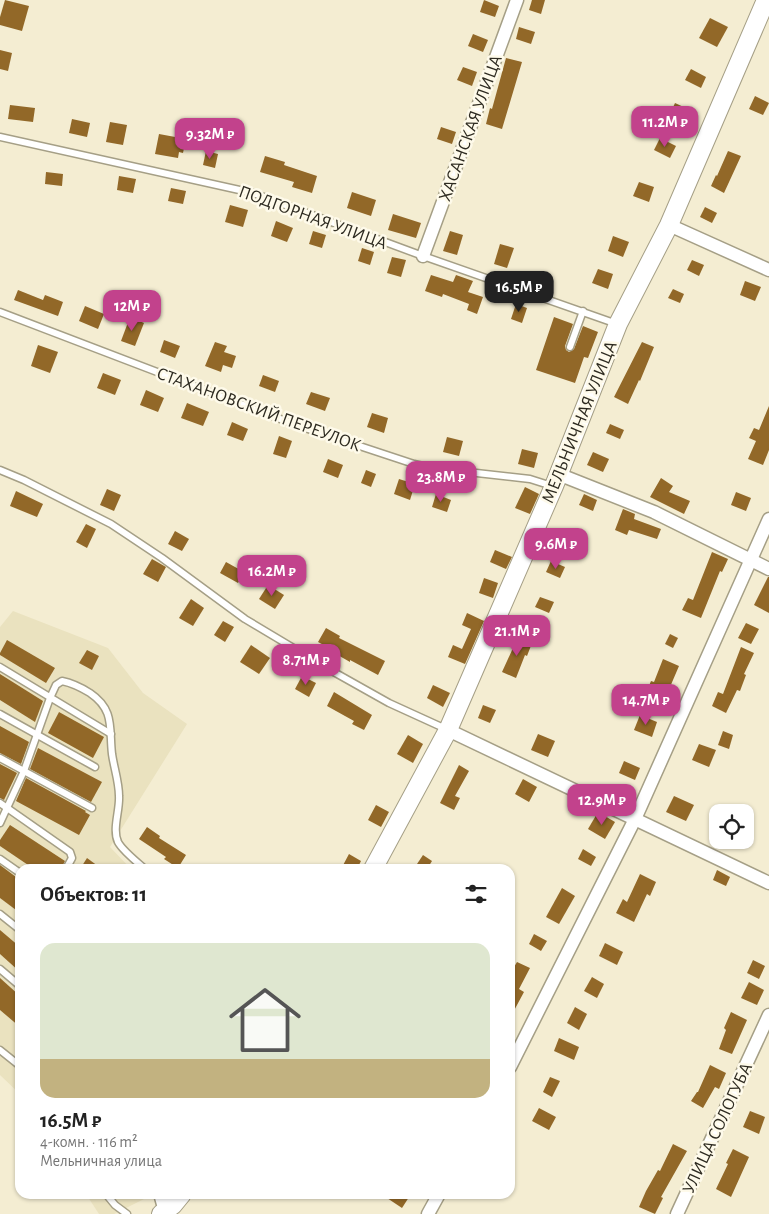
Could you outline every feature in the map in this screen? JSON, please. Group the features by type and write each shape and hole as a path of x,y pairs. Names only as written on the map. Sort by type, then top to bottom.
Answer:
{"main road":[{"name":"МЕЛЬНИЧНАЯ УЛИЦА","path":"375,864 448,730 556,480 618,324 669,225 764,21 766,0"},
{"path":"162,1214 178,1199"}],"street":[{"name":"ХАСАНСКАЯ УЛИЦА","path":"423,256 517,0"},
{"path":"669,225 769,270"},
{"path":"556,480 654,512 769,570"},
{"path":"515,1057 635,819 769,519"},
{"path":"448,730 769,883"},
{"name":"УЛИЦА СОЛОГУБА","path":"678,1214 769,1015"},
{"path":"428,1214 436,1199"}],"lane":[{"name":"ПОДГОРНАЯ УЛИЦА","path":"0,137 253,193 423,256 618,324"},
{"path":"570,347 583,311"},
{"name":"СТАХАНОВСКИЙ ПЕРЕУЛОК","path":"0,312 296,425 414,464 432,468 530,479 556,480"},
{"path":"0,470 24,480 111,524 162,558 245,619 389,703 448,730"},
{"path":"0,667 111,734"},
{"path":"0,823 24,771 50,698 56,686 62,682 85,690 100,700 106,707 119,796 116,833 118,842 140,864"},
{"path":"0,714 95,767"},
{"path":"0,758 92,808"},
{"path":"0,803 70,852 72,858 69,864"},
{"path":"0,859 15,870"},
{"path":"0,914 15,926"},
{"path":"0,969 15,982"},
{"path":"0,1050 15,1062"},
{"path":"110,1199 126,1214"},
{"path":"158,1199 162,1214"},
{"path":"162,1214 164,1199"}],"shaded area":[{"path":"13,611 108,648 143,693 187,724 110,847 126,864 15,864 15,1089 0,1075 0,627"},
{"path":"89,1199 144,1199 114,1214 99,1214"}],"building":[{"path":"5,0 29,6 22,31 0,25 0,17"},
{"path":"484,0 499,6 495,17 480,12"},
{"path":"532,0 545,0 541,14 529,10"},
{"path":"710,18 728,27 717,47 699,38"},
{"path":"519,27 535,32 531,44 516,39"},
{"path":"473,34 488,40 483,52 468,46"},
{"path":"0,50 12,53 8,71 0,69"},
{"path":"506,58 522,62 502,129 486,124"},
{"path":"463,67 477,72 472,86 457,80"},
{"path":"691,69 706,77 701,88 685,80"},
{"path":"755,96 769,103 763,115 749,109"},
{"path":"675,103 688,109 682,122 669,116"},
{"path":"10,105 35,108 33,122 8,119"},
{"path":"72,119 90,123 87,137 69,133"},
{"path":"110,122 127,125 123,145 106,142"},
{"path":"441,127 456,132 452,144 437,139"},
{"path":"159,134 186,139 183,153 179,152 178,158 155,154"},
{"path":"660,138 676,146 670,158 654,150"},
{"path":"206,151 218,154 215,168 203,165"},
{"path":"728,151 741,156 724,193 711,186"},
{"path":"265,156 285,162 284,165 317,176 312,193 292,187 294,182 260,172"},
{"path":"46,172 63,174 62,186 45,184"},
{"path":"119,176 136,179 133,193 117,190"},
{"path":"639,182 654,187 649,202 633,196"},
{"path":"171,188 186,191 183,204 168,201"},
{"path":"352,192 376,200 371,216 347,208"},
{"path":"230,205 248,210 243,227 225,222"},
{"path":"705,207 717,213 712,223 700,217"},
{"path":"393,214 421,223 416,238 388,230"},
{"path":"276,221 293,228 287,242 271,236"},
{"path":"313,231 326,235 322,248 309,244"},
{"path":"450,231 463,235 457,255 443,251"},
{"path":"613,236 629,242 623,257 608,251"},
{"path":"500,244 514,248 507,268 494,264"},
{"path":"362,248 374,252 370,265 358,261"},
{"path":"392,257 406,260 401,277 387,273"},
{"path":"692,260 704,265 699,276 687,270"},
{"path":"598,269 613,274 608,289 592,283"},
{"path":"431,275 453,282 456,275 473,281 468,292 483,297 477,314 467,310 469,304 443,294 442,297 425,291"},
{"path":"745,281 761,287 755,301 740,295"},
{"path":"673,289 684,294 680,303 668,298"},
{"path":"18,290 43,300 45,295 63,302 58,316 14,300"},
{"path":"516,304 527,308 522,323 511,319"},
{"path":"85,306 104,314 98,329 79,321"},
{"path":"130,317 144,323 135,346 121,341"},
{"path":"554,317 573,324 565,346 569,352 574,349 583,326 598,332 588,358 584,357 575,383 536,370"},
{"path":"164,340 180,346 175,358 160,352"},
{"path":"215,342 227,346 224,352 236,356 232,368 223,365 221,372 205,366"},
{"path":"642,342 654,347 628,404 614,397"},
{"path":"38,345 58,352 50,373 31,366"},
{"path":"103,373 121,380 115,395 97,388"},
{"path":"263,375 279,381 275,392 259,386"},
{"path":"146,390 164,398 158,412 140,405"},
{"path":"311,392 330,398 325,411 306,404"},
{"path":"187,403 209,412 203,426 181,418"},
{"path":"769,406 769,450 763,465 748,459 756,441 749,438 754,428 759,430"},
{"path":"372,413 388,418 384,433 367,427"},
{"path":"232,422 248,429 243,441 227,435"},
{"path":"610,424 624,430 620,439 606,433"},
{"path":"279,436 292,441 286,458 273,454"},
{"path":"447,437 463,441 459,456 443,452"},
{"path":"522,449 538,453 534,468 518,464"},
{"path":"593,452 609,459 603,472 587,465"},
{"path":"328,459 343,465 338,478 323,472"},
{"path":"366,470 376,474 371,487 361,483"},
{"path":"661,478 673,486 669,492 690,501 684,514 650,497"},
{"path":"399,479 415,484 410,500 394,494"},
{"path":"525,487 539,494 530,514 515,508"},
{"path":"107,489 121,495 114,511 100,505"},
{"path":"16,491 43,504 37,517 10,506"},
{"path":"736,492 751,498 746,511 731,505"},
{"path":"436,494 451,500 447,512 432,507"},
{"path":"584,494 597,500 593,511 579,505"},
{"path":"623,509 635,514 634,519 661,529 657,539 629,530 627,535 615,530"},
{"path":"86,524 96,529 87,548 76,542"},
{"path":"175,531 189,539 182,551 168,544"},
{"path":"495,550 512,557 506,569 490,562"},
{"path":"712,552 728,559 722,572 720,571 701,618 682,610 688,598 693,600"},
{"path":"152,559 166,567 158,582 143,574"},
{"path":"551,561 565,567 560,578 546,572"},
{"path":"226,562 244,572 238,583 220,573"},
{"path":"769,577 769,613 754,605"},
{"path":"484,578 498,583 493,598 479,593"},
{"path":"268,585 284,595 275,609 259,599"},
{"path":"540,597 554,602 549,613 535,607"},
{"path":"191,599 204,608 193,626 179,618"},
{"path":"467,613 484,621 465,664 448,657 453,645 462,649 471,629 462,625"},
{"path":"223,621 234,627 225,642 214,635"},
{"path":"746,623 759,629 751,644 738,638"},
{"path":"326,628 340,636 339,638 385,661 378,675 350,660 350,662 336,654 337,652 318,642"},
{"path":"670,634 678,638 673,648 665,644"},
{"path":"518,637 532,643 516,678 502,672"},
{"path":"7,640 55,668 46,683 0,655"},
{"path":"251,645 270,658 259,674 240,662"},
{"path":"741,647 754,653 744,674 746,675 740,691 737,690 726,713 712,706 718,692 723,694"},
{"path":"87,650 99,656 92,670 79,663"},
{"path":"663,659 679,666 664,701 646,693 651,681 654,682"},
{"path":"0,674 43,701 35,722 0,700"},
{"path":"302,676 316,683 309,697 295,689"},
{"path":"433,685 450,693 443,707 427,698"},
{"path":"334,692 372,715 364,730 352,724 354,721 327,706"},
{"path":"483,705 496,710 490,723 478,718"},
{"path":"59,712 104,737 93,758 48,733"},
{"path":"640,715 657,722 652,737 634,730"},
{"path":"0,726 29,742 21,764 0,753"},
{"path":"723,731 733,735 729,749 718,745"},
{"path":"538,734 555,741 548,757 531,750"},
{"path":"408,735 423,744 413,763 397,754"},
{"path":"699,744 716,750 709,767 692,760"},
{"path":"38,748 102,782 91,802 30,769"},
{"path":"624,761 640,768 635,780 619,773"},
{"path":"0,764 17,773 4,800 0,798"},
{"path":"459,765 469,771 455,796 460,798 454,810 440,803"},
{"path":"26,778 90,815 79,835 16,801"},
{"path":"523,779 537,787 529,802 515,794"},
{"path":"674,796 694,805 686,821 666,812"},
{"path":"376,805 389,812 381,827 368,820"},
{"path":"598,812 615,822 605,839 588,829"},
{"path":"10,825 65,861 64,864 27,864 0,846 0,840"},
{"path":"147,827 160,836 159,838 186,855 180,864 172,864 164,859 166,857 139,839"},
{"path":"583,849 596,857 591,866 578,859"},
{"path":"349,854 361,861 360,864 344,864"},
{"path":"423,855 432,861 430,864 417,864"},
{"path":"87,858 95,864 83,864"},
{"path":"0,865 15,876 15,909 0,898"},
{"path":"717,870 730,877 726,886 713,880"},
{"path":"640,874 656,882 650,896 647,894 634,922 616,913 623,899 627,902"},
{"path":"562,888 575,896 559,924 546,917"},
{"path":"0,930 15,943 15,968 0,954"},
{"path":"534,934 547,941 541,951 529,944"},
{"path":"605,943 623,952 617,965 599,956"},
{"path":"753,960 765,966 759,979 747,973"},
{"path":"517,962 530,968 519,989 524,992 515,1009 515,965"},
{"path":"592,977 604,984 597,998 584,991"},
{"path":"0,978 15,992 15,1023 0,1010"},
{"path":"749,982 764,990 757,1005 741,998"},
{"path":"575,1007 587,1014 579,1030 567,1023"},
{"path":"731,1012 747,1020 732,1054 719,1049 726,1030 724,1028"},
{"path":"559,1038 579,1047 574,1060 554,1051"},
{"path":"710,1065 726,1073 719,1089 715,1087 703,1108 691,1101 698,1092"},
{"path":"550,1077 560,1081 552,1097 543,1092"},
{"path":"539,1108 556,1117 549,1130 532,1121"},
{"path":"750,1111 765,1117 759,1134 743,1127"},
{"path":"673,1144 687,1151 661,1197 663,1198 655,1214 639,1207"},
{"path":"733,1149 749,1157 731,1197 716,1189"},
{"path":"388,1199 408,1199 402,1208"}]}
